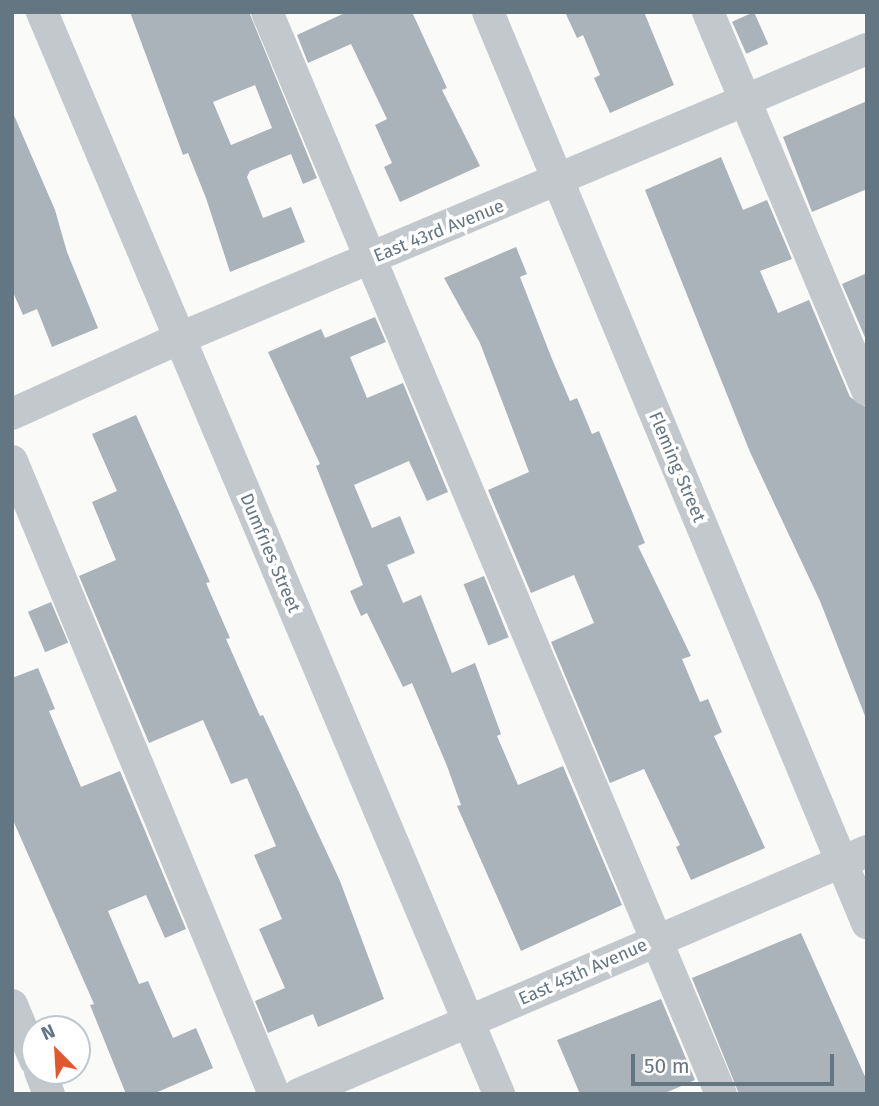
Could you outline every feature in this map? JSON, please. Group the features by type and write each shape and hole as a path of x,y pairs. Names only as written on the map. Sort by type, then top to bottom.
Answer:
{"street":[{"name":"Dumfries Street","path":"42,12 499,1094"},
{"path":"267,12 721,1094"},
{"name":"Fleming Street","path":"488,12 854,856 867,923"},
{"path":"708,12 867,390"},
{"name":"East 43rd Avenue","path":"12,414 180,338 559,181 867,49"},
{"path":"12,461 274,1094"},
{"name":"East 45th Avenue","path":"299,1094 854,856"},
{"path":"12,1005 21,1027"}],"building":[{"path":"130,12 249,12 317,178 303,184 291,154 250,171 247,177 263,218 291,207 305,242 230,272 188,153 183,155","holes":["255,85 272,128 231,145 213,102"]},
{"path":"347,12 412,12 447,88 442,90 480,166 400,202 384,167 392,163 375,125 387,119 351,44 308,63 297,35"},
{"path":"565,12 644,12 674,85 610,113 594,78 600,75 583,35 577,38"},
{"path":"754,12 768,44 746,54 732,22"},
{"path":"867,101 867,189 812,212 783,137"},
{"path":"13,113 55,210 67,252 98,328 52,347 37,309 23,315 12,290"},
{"path":"721,157 743,210 767,200 792,259 760,271 778,313 809,300 850,397 867,408 867,721 820,601 750,452 645,190"},
{"path":"516,247 527,274 520,277 552,359 570,401 577,398 592,434 599,431 645,543 638,546 691,656 682,659 700,702 708,699 722,732 714,736 765,848 691,880 676,847 680,845 644,769 610,783 551,642 594,623 574,575 531,593 488,490 529,472 480,343 444,278"},
{"path":"867,273 867,342 842,284"},
{"path":"375,317 386,342 350,357 367,398 403,383 448,492 427,501 409,461 354,485 372,528 400,516 415,553 387,565 403,603 421,595 452,673 475,663 501,734 497,736 518,785 563,766 622,905 521,951 457,806 461,805 447,766 412,683 403,687 367,613 361,616 350,591 363,585 316,466 320,464 268,352 321,329 325,338"},
{"path":"136,415 210,582 206,583 230,638 226,639 340,881 384,999 318,1027 313,1014 268,1033 255,1001 285,988 259,929 282,919 254,855 276,846 247,778 231,784 203,720 149,743 79,576 116,560 92,502 117,491 92,434"},
{"path":"484,576 509,637 488,645 464,584"},
{"path":"51,602 68,643 45,652 28,612"},
{"path":"38,668 55,709 49,711 81,787 120,771 186,929 165,938 146,895 108,911 139,984 148,981 173,1038 196,1028 213,1068 153,1094 126,1094 90,1005 94,1004 12,818 12,678"},
{"path":"801,933 867,1081 867,1094 739,1094 692,978"},
{"path":"661,999 695,1080 663,1094 580,1094 557,1040"}]}
